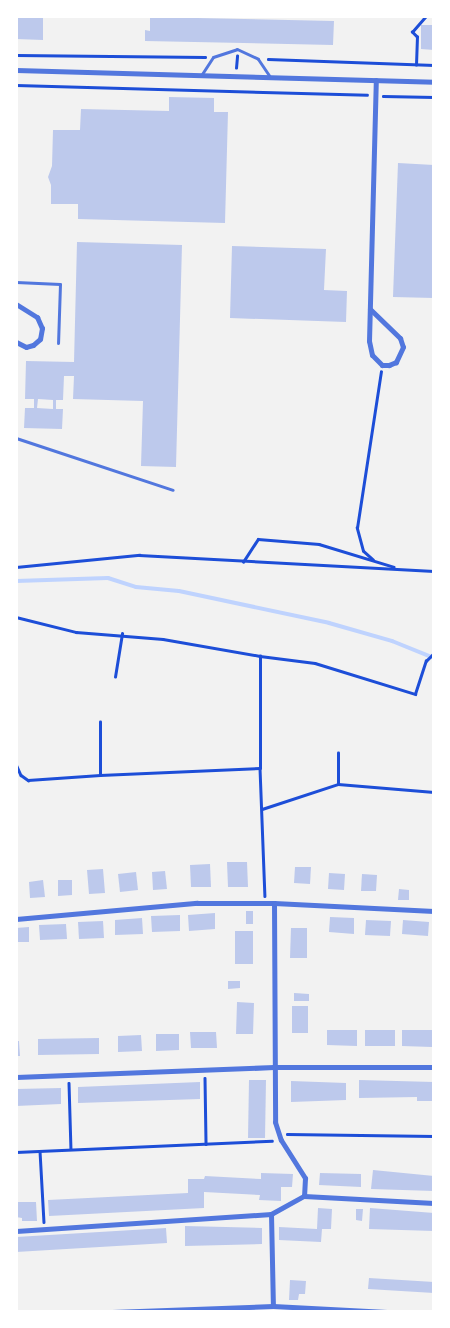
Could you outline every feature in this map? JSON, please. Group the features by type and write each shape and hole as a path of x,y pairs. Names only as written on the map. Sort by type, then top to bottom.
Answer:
{"street":[{"path":"16,70 434,82"},
{"path":"370,308 400,338 404,347 396,362 382,365 372,356 369,341 376,80"},
{"path":"16,304 37,317 42,328 40,339 33,345 26,347 16,342"},
{"path":"16,919 129,907 265,903 434,912"},
{"path":"274,903 275,1122 281,1140 305,1178 304,1196"},
{"path":"16,1077 274,1067 434,1067"},
{"path":"16,1231 271,1214 304,1196 434,1203"},
{"path":"271,1214 273,1306"},
{"path":"112,1312 273,1306 387,1312"}],"lane":[{"path":"201,76 213,57 236,49 258,59 270,78"},
{"path":"16,282 60,284 58,343"},
{"path":"16,438 173,490"}],"path":[{"path":"416,64 417,37 412,32 426,16"},
{"path":"16,85 434,97"},
{"path":"373,560 364,551 357,528 382,365"},
{"path":"243,562 258,539 319,544 398,569"},
{"path":"16,567 139,555 434,571"},
{"path":"16,617 76,632 122,634 315,663 415,694 426,661 434,652"},
{"path":"115,677 122,634"},
{"path":"260,656 260,768 265,903"},
{"path":"100,722 100,775"},
{"path":"338,753 338,784"},
{"path":"16,764 28,780 260,768"},
{"path":"262,809 338,784 434,792"},
{"path":"204,1070 206,1144"},
{"path":"69,1075 71,1149"},
{"path":"16,1152 281,1140 288,1133 434,1136"},
{"path":"40,1151 44,1229"}],"building":[{"path":"16,16 43,16 43,40 16,39"},
{"path":"150,17 334,21 333,45 145,41 145,30 150,31"},
{"path":"421,25 434,25 434,50 421,49"},
{"path":"169,97 214,98 214,112 228,112 225,223 78,219 78,204 51,204 51,185 48,177 52,166 53,130 80,130 81,109 169,111"},
{"path":"398,163 434,165 434,298 393,297"},
{"path":"77,242 182,245 176,467 141,466 143,401 73,399 74,376 64,376 63,400 56,400 56,409 63,409 62,429 24,428 25,408 34,408 34,399 25,399 26,361 74,362","holes":["38,399 53,400 53,409 37,408"]},
{"path":"232,246 326,249 324,290 347,291 346,322 230,318"},
{"path":"227,862 247,862 248,887 228,887"},
{"path":"210,864 211,887 191,887 190,865"},
{"path":"295,867 311,867 310,884 294,883"},
{"path":"103,869 105,893 89,894 87,870"},
{"path":"165,871 167,889 153,890 152,872"},
{"path":"136,872 138,890 120,892 118,874"},
{"path":"329,873 345,874 344,890 328,889"},
{"path":"362,874 377,875 376,891 361,891"},
{"path":"43,880 45,897 30,898 29,882"},
{"path":"58,880 72,880 72,895 58,896"},
{"path":"399,889 409,890 409,900 398,900"},
{"path":"246,911 253,911 253,924 246,924"},
{"path":"215,913 215,929 189,931 188,915"},
{"path":"180,915 180,931 152,932 151,916"},
{"path":"330,917 354,918 354,934 329,932"},
{"path":"142,918 143,934 115,935 115,920"},
{"path":"366,920 391,921 390,936 365,935"},
{"path":"403,920 429,922 428,936 402,934"},
{"path":"103,921 104,938 79,939 78,922"},
{"path":"66,924 67,939 40,940 39,925"},
{"path":"29,927 29,942 16,942 16,928"},
{"path":"291,928 307,928 307,958 290,958"},
{"path":"235,931 253,931 253,964 235,964"},
{"path":"228,981 240,981 240,988 228,989"},
{"path":"294,993 309,994 309,1001 294,1001"},
{"path":"237,1002 254,1003 253,1034 236,1034"},
{"path":"292,1006 308,1006 308,1033 292,1033"},
{"path":"327,1030 357,1030 357,1046 327,1045"},
{"path":"365,1030 395,1030 395,1046 365,1046"},
{"path":"402,1030 432,1030 432,1047 402,1046"},
{"path":"190,1032 216,1032 217,1048 191,1048"},
{"path":"156,1034 179,1034 179,1050 156,1051"},
{"path":"141,1035 142,1051 118,1052 118,1036"},
{"path":"99,1038 99,1054 38,1055 38,1039"},
{"path":"16,1041 19,1041 20,1056 16,1056"},
{"path":"249,1080 266,1080 265,1138 248,1138"},
{"path":"359,1080 434,1082 434,1101 417,1101 417,1097 359,1098"},
{"path":"291,1081 346,1083 346,1100 291,1102"},
{"path":"200,1082 200,1099 78,1103 78,1087"},
{"path":"61,1088 61,1104 16,1106 16,1089"},
{"path":"373,1170 434,1176 434,1191 371,1189"},
{"path":"261,1173 293,1174 292,1187 281,1187 281,1201 259,1200 260,1195 204,1192 204,1208 49,1216 48,1200 188,1193 188,1179 204,1179 205,1176 261,1179"},
{"path":"320,1173 361,1174 361,1187 319,1185"},
{"path":"16,1202 36,1202 37,1221 22,1221 22,1218 16,1217"},
{"path":"318,1208 332,1209 331,1229 322,1229 321,1242 279,1240 279,1227 317,1229"},
{"path":"370,1208 434,1213 434,1231 369,1229"},
{"path":"356,1209 363,1209 362,1221 356,1220"},
{"path":"185,1226 262,1228 262,1244 185,1246"},
{"path":"166,1228 167,1243 16,1252 16,1237"},
{"path":"369,1278 434,1282 434,1293 368,1289"},
{"path":"290,1280 306,1281 305,1294 299,1294 298,1300 289,1300"}],"waterway":[{"path":"16,581 108,578 136,587 179,591 329,623 392,641 434,658"}]}
